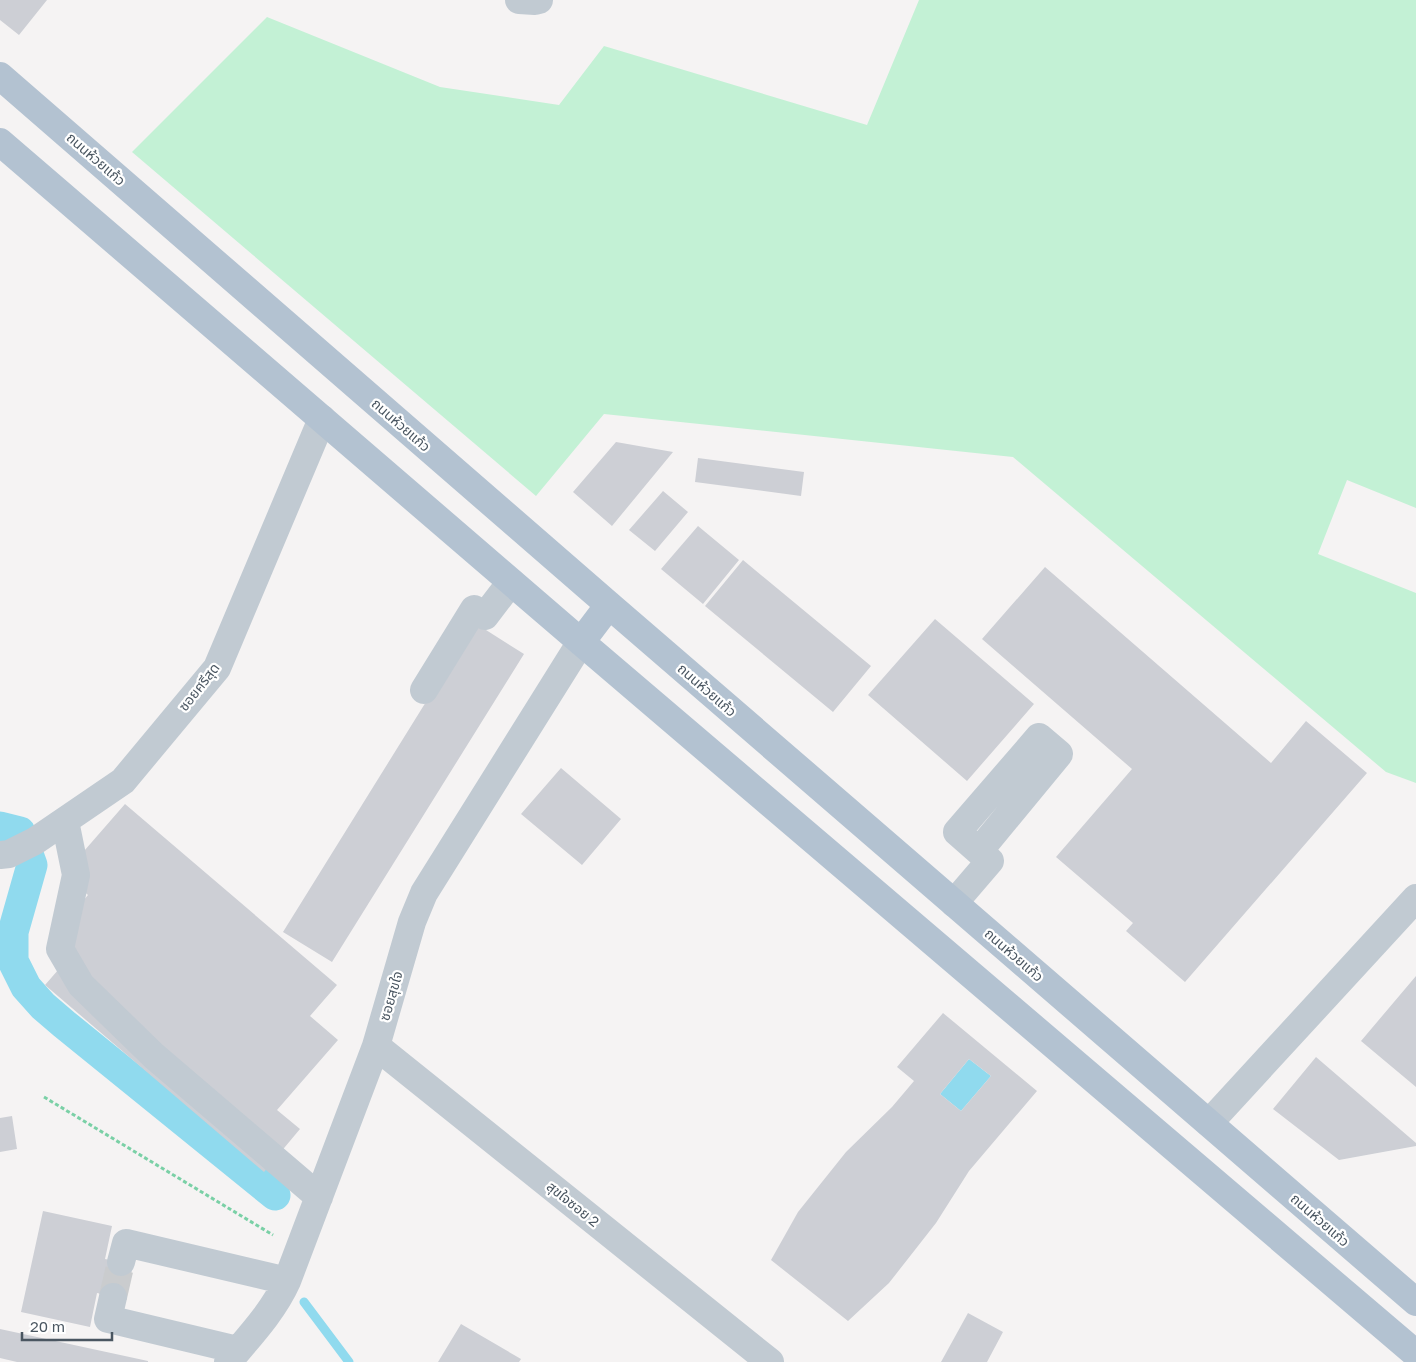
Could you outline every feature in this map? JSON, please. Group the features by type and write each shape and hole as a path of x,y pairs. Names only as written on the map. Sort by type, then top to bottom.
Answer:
{"main road":[{"name":"ถนนห้วยแก้ว","path":"0,76 609,606 1416,1302"},
{"path":"0,142 580,642 1416,1354"},
{"path":"580,642 609,606"}],"street":[{"path":"519,0 540,0"},
{"name":"ซอยศรีสุด","path":"4,854 35,841 123,780 217,668 322,419"},
{"path":"424,690 474,609 482,621 511,582"},
{"name":"ซอยสุขใจ","path":"233,1356 265,1318 282,1291 299,1251 376,1046 412,922 424,893 580,642"},
{"path":"954,903 990,861 957,832 1039,737 1059,754 979,851"},
{"path":"65,821 76,875 60,950 81,985 154,1056 319,1197"},
{"path":"1209,1123 1416,898"},
{"name":"สุขใจซอย 2","path":"376,1046 770,1362"},
{"path":"121,1262 126,1243 286,1282"},
{"path":"113,1297 108,1320 233,1356"}],"path":[{"path":"44,1097 299,1251"}],"green space":[{"path":"919,0 1416,0 1416,508 1347,480 1318,554 1416,593 1416,783 1386,772 1013,457 604,414 536,496 132,152 267,17 440,87 559,105 604,46 867,125"}],"water":[{"path":"969,1059 991,1076 961,1111 940,1094"}],"building":[{"path":"0,0 47,0 19,35 0,20"},
{"path":"616,442 673,452 612,526 573,492"},
{"path":"698,458 804,472 801,496 695,482"},
{"path":"663,491 688,512 655,551 629,530"},
{"path":"698,526 739,560 703,604 661,569"},
{"path":"743,560 871,666 833,712 705,606"},
{"path":"1045,567 1271,763 1306,721 1367,773 1185,982 1126,931 1133,923 1056,857 1132,769 982,639"},
{"path":"935,619 1034,704 967,781 868,695"},
{"path":"475,623 524,654 332,962 283,932"},
{"path":"561,768 621,819 582,865 521,814"},
{"path":"125,804 337,985 310,1016 338,1040 277,1110 300,1129 264,1172 45,985 72,954 52,937 88,895 64,874"},
{"path":"1416,976 1416,1087 1361,1041"},
{"path":"943,1013 1037,1091 969,1171 936,1223 889,1283 848,1321 771,1260 798,1212 846,1152 892,1107 914,1081 897,1067","holes":["969,1059 991,1076 961,1111 940,1094"]},
{"path":"1316,1057 1416,1143 1416,1146 1339,1160 1273,1109"},
{"path":"12,1116 17,1149 0,1152 0,1118"},
{"path":"43,1211 112,1226 105,1259 133,1265 126,1299 97,1293 90,1327 21,1312"},
{"path":"968,1313 1003,1332 987,1362 941,1362"},
{"path":"461,1324 521,1359 519,1362 438,1362"},
{"path":"0,1329 148,1362 17,1362 0,1358"}],"waterway":[{"path":"0,827 20,832 32,865 13,932 13,961 26,987 43,1006 64,1024 275,1195"},
{"path":"304,1302 349,1362"}],"tunnel":[{"path":"113,1297 121,1262"}]}
